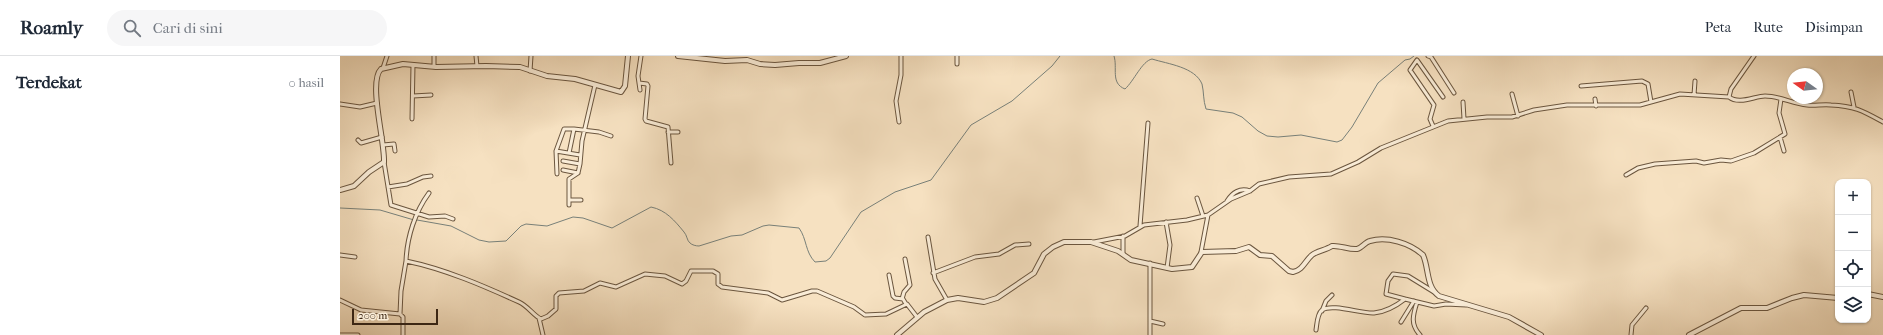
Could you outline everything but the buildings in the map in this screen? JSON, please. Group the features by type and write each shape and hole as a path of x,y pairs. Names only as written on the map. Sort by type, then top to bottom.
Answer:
{"street":[{"path":"383,68 387,56"},
{"path":"434,56 434,66"},
{"path":"476,56 476,66"},
{"path":"530,71 531,56"},
{"path":"453,219 445,216 433,218 391,205 377,103 377,76 379,70 397,64 520,68 547,76 575,79 595,84 615,92 622,92 625,86 628,56"},
{"path":"640,90 639,83 641,56"},
{"path":"678,56 707,57 725,61 747,60 775,66 799,63 820,63 846,56"},
{"path":"899,122 896,101 901,75 901,56"},
{"path":"957,56 957,64"},
{"path":"1420,56 1410,70 1434,105 1430,119 1433,126"},
{"path":"1428,56 1454,93"},
{"path":"1729,97 1731,88 1754,56"},
{"path":"1417,60 1443,97"},
{"path":"412,119 413,65"},
{"path":"1581,86 1642,81 1648,84 1651,102"},
{"path":"1694,95 1695,81"},
{"path":"639,83 648,84 646,120 667,126 671,163"},
{"path":"569,205 569,179 578,173 584,131 595,84"},
{"path":"1852,92 1854,108"},
{"path":"1512,94 1518,116"},
{"path":"897,335 931,307 947,300 958,298 984,302 997,298 1034,273 1044,254 1053,247 1072,241 1091,242 1123,236 1132,233 1140,226 1208,215 1227,202 1250,191 1259,184 1289,176 1331,174 1381,148 1433,126 1448,122 1464,119 1518,116 1534,110 1562,105 1635,105 1678,94 1729,97 1736,99 1763,96 1806,105 1834,105 1864,110 1883,122"},
{"path":"413,96 432,95"},
{"path":"1594,99 1596,106"},
{"path":"1626,175 1638,168 1655,164 1696,161 1704,163 1722,160 1731,161 1754,153 1786,133 1780,113 1781,99"},
{"path":"1463,102 1464,119"},
{"path":"340,104 360,107 377,103"},
{"path":"1140,226 1148,123"},
{"path":"557,174 556,151 564,129 599,132 611,136"},
{"path":"569,153 574,129"},
{"path":"668,132 678,132"},
{"path":"358,140 361,143 382,137"},
{"path":"1780,137 1784,151"},
{"path":"383,145 394,144 395,151"},
{"path":"556,151 580,155"},
{"path":"563,161 580,164"},
{"path":"340,190 354,186 369,172 384,162"},
{"path":"563,170 578,173"},
{"path":"388,187 407,184 423,177 431,176"},
{"path":"403,335 403,317 400,314 401,292 408,241 418,213 429,193"},
{"path":"1197,198 1203,216"},
{"path":"569,200 581,200"},
{"path":"1091,242 1123,254 1131,260 1168,268 1180,269 1192,267 1200,252 1208,215"},
{"path":"1166,222 1167,236 1170,245 1168,268"},
{"path":"1123,236 1123,254"},
{"path":"928,237 934,272 947,300"},
{"path":"1200,252 1236,251 1250,247 1260,255 1272,256 1288,271 1293,272 1302,267 1313,254 1325,251 1332,246 1355,249 1370,241 1395,241 1412,248 1422,255 1430,284 1434,292"},
{"path":"934,272 975,257 999,254 1015,245 1029,244"},
{"path":"340,255 355,257"},
{"path":"902,299 904,292 910,285 905,258"},
{"path":"406,261 455,276 518,301 531,309 539,318 543,335"},
{"path":"1150,263 1150,335"},
{"path":"539,318 543,318 554,312 557,306 556,296 559,293 584,291 600,283 616,287 645,274 665,276 682,284 693,271 715,271 718,276 718,284 722,288 768,293 782,300 812,291 817,291 854,307 864,315 886,314 906,304"},
{"path":"1468,306 1446,304 1436,306 1386,294 1388,281 1392,274 1408,276 1441,298 1510,317 1540,335"},
{"path":"889,275 893,296 895,298 902,299 917,318"},
{"path":"1316,330 1318,316 1326,301 1332,295"},
{"path":"1689,335 1741,308 1767,308 1804,295 1835,298"},
{"path":"1871,295 1883,297"},
{"path":"1322,311 1338,309 1373,313 1390,309 1405,299"},
{"path":"340,300 361,310 400,314"},
{"path":"1401,322 1416,302"},
{"path":"1416,302 1413,324 1420,335"},
{"path":"1631,335 1632,325 1646,308"},
{"path":"1150,321 1163,324"},
{"path":"340,335 358,335"}],"waterway":[{"path":"417,220 451,226 479,240 489,242 506,241 521,226 526,224 547,226 573,217 583,218 612,228 651,207 656,208 670,216 685,233 689,242 694,245 699,246 731,236 742,235 769,225 799,228 802,232 809,254 815,262 826,261 830,258 861,212 895,192 931,180 971,125 1012,101 1052,66 1060,56"},
{"path":"1114,56 1116,79 1120,86 1125,89 1141,67 1152,59 1180,67 1198,78 1202,84 1206,109 1233,113 1242,117 1258,131 1267,136 1278,137 1301,135 1337,142 1342,140 1352,127 1378,83 1405,60 1414,56"},
{"path":"340,208 380,210 414,220"}]}
